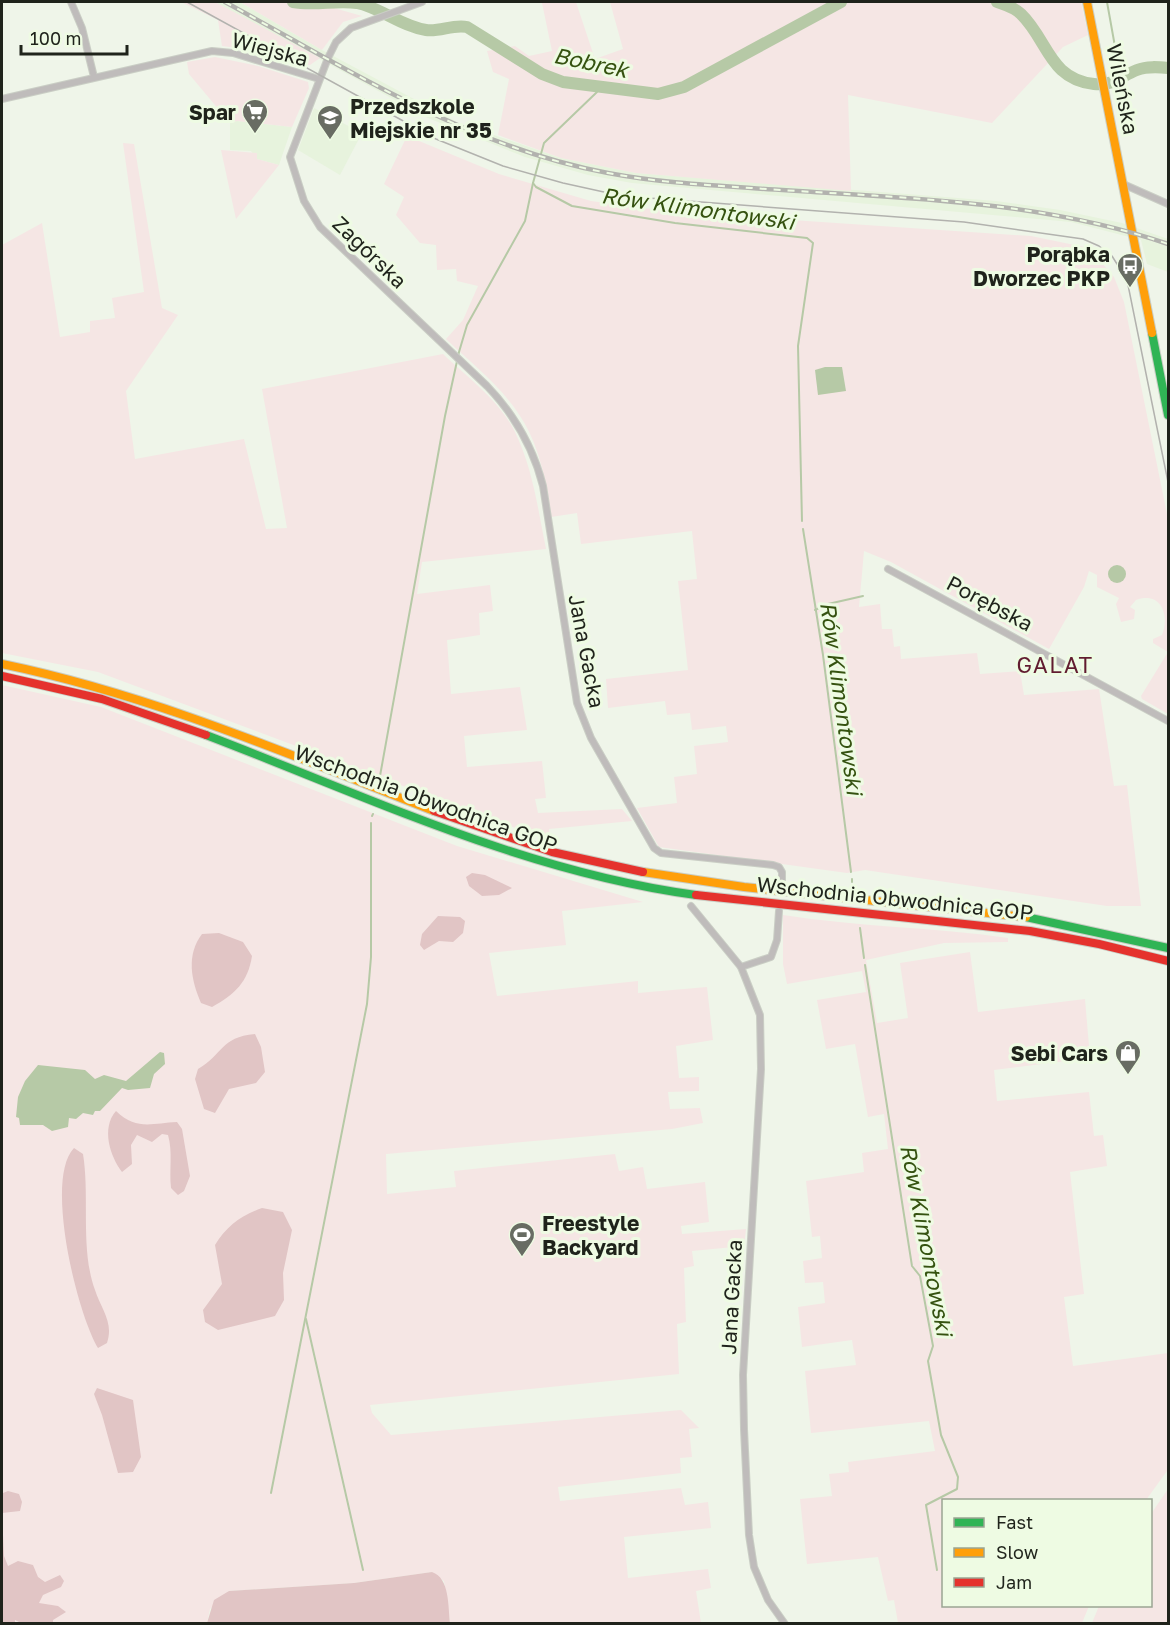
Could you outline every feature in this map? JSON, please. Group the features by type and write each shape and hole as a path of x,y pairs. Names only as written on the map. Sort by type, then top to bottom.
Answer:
{"main road":[{"name":"Wileńska","path":"1087,2 1168,416"},
{"name":"Wschodnia Obwodnica GOP","path":"2,664 95,685 168,708 464,823 572,858 634,872 711,884 1026,917 1113,933 1168,948"},
{"name":"Wschodnia Obwodnica GOP","path":"2,676 70,691 142,712 491,846 610,880 677,892 752,901 1031,930 1111,945 1168,961"}],"street":[{"path":"70,2 82,28 94,77"},
{"name":"Zagórska","path":"422,2 351,28 336,42 290,153 304,201 320,227 511,413"},
{"name":"Wiejska","path":"2,99 178,57 218,51 251,58 319,80"},
{"path":"1123,184 1168,204"},
{"name":"Jana Gacka","path":"511,413 531,449 543,486 572,682 581,716 650,842 661,853 779,867 782,872 782,885"},
{"name":"Porębska","path":"888,569 1168,721"},
{"name":"Jana Gacka","path":"691,906 741,968 757,1004 762,1036 743,1375 749,1535 760,1586 785,1623"},
{"path":"741,968 771,957 777,940 779,911"}],"shaded area":[{"path":"181,2 215,2 320,58 310,65 298,65 246,49 222,46 218,20"},
{"path":"215,2 240,2 322,50 459,123 561,158 636,173 996,201 1060,210 1122,223 1168,239 1168,272 1147,264 1141,240 1071,222 632,183 588,175 525,157 428,118"},
{"path":"240,2 313,2 362,16 343,22 322,50"},
{"path":"576,2 595,59 623,49 610,2 1081,2 1088,35 1063,47 992,123 848,95 851,191 636,173 561,158 498,135 509,79 493,72 487,51 515,46 529,56 552,51 542,3"},
{"path":"215,57 258,66 308,82 309,88 292,127 237,121 230,123 189,74 187,62"},
{"name":"Przedszkole Miejskie nr 35","path":"314,108 362,133 340,175 298,150"},
{"path":"237,121 292,127 279,165 257,159 251,151 230,150 230,123"},
{"path":"407,136 499,174 591,201 673,212 1031,236 1094,249 1094,254 1114,277 1124,302 1168,519 1168,652 1153,643 1153,639 1162,635 1165,620 1164,613 1157,602 1145,598 1136,600 1130,607 1135,610 1134,619 1121,622 1116,604 1119,598 1097,587 1097,575 1089,571 1084,587 1049,649 891,562 864,551 859,607 880,604 882,629 892,629 894,647 900,646 901,659 977,653 980,674 1020,671 1024,695 1099,689 1114,786 1127,785 1141,906 1107,906 865,870 847,873 659,847 637,808 677,803 674,777 697,774 694,746 728,742 726,726 692,730 690,713 667,715 665,701 608,708 606,679 688,670 678,581 697,579 692,531 581,544 577,513 551,517 541,465 533,440 520,416 485,375 446,339 463,320 478,286 457,281 456,269 437,270 436,245 420,243 396,215 404,197 384,184"},
{"path":"123,143 134,144 162,308 178,315 126,391 135,459 244,439 266,529 287,528 262,389 443,354 492,400 515,432 531,475 546,549 422,562 417,594 490,585 493,611 479,613 480,635 447,640 451,694 520,687 527,730 464,736 467,767 542,761 546,798 535,799 538,813 622,809 632,821 549,829 550,841 98,672 2,653 2,245 42,223 60,337 90,332 90,321 115,318 112,298 144,292"},
{"path":"221,150 257,153 257,159 279,165 236,219"},
{"path":"825,367 842,367 846,391 818,395 815,370"},
{"path":"1113,565 1121,565 1126,570 1124,581 1113,583 1108,578 1108,570"},
{"path":"1168,652 1168,714 1142,699 1141,696"},
{"path":"2,685 101,707 457,846 643,902 562,911 566,945 489,953 497,996 638,981 638,993 707,987 713,1040 676,1046 679,1078 699,1077 699,1091 668,1092 670,1109 700,1108 703,1123 672,1129 386,1154 387,1194 456,1187 454,1171 615,1154 619,1171 643,1167 647,1189 705,1182 709,1222 681,1226 682,1234 746,1229 744,1246 692,1251 694,1266 684,1268 686,1322 677,1324 679,1374 370,1405 372,1413 391,1435 681,1410 699,1428 689,1429 692,1457 680,1458 681,1473 558,1487 560,1501 681,1488 685,1505 708,1502 711,1528 624,1537 628,1578 708,1569 711,1588 696,1591 701,1623 450,1623 444,1581 432,1572 354,1583 229,1591 210,1609 207,1623 2,1624"},
{"path":"472,873 485,875 512,888 499,895 482,896 469,886 466,877"},
{"path":"783,915 952,931 1008,938 1008,942 944,943 866,960 877,1023 908,1018 900,963 970,952 978,1012 1085,999 1090,1058 994,1070 997,1101 1089,1092 1094,1136 1103,1135 1107,1166 1070,1172 1084,1294 1064,1297 1073,1366 1168,1353 1167,1471 1147,1499 942,1499 942,1607 1089,1607 1082,1623 898,1623 894,1600 888,1601 878,1557 807,1564 800,1499 832,1496 829,1474 849,1472 848,1462 935,1451 929,1421 811,1433 805,1371 856,1365 852,1340 802,1347 798,1307 825,1303 823,1282 805,1283 803,1261 822,1258 820,1236 812,1237 806,1181 864,1172 862,1153 888,1149 884,1114 868,1117 855,1044 826,1049 817,1000 866,992 862,971 787,984 783,964"},
{"path":"438,916 460,917 465,921 463,933 453,942 439,941 424,950 420,945 422,934"},
{"path":"219,933 243,942 252,956 244,980 234,992 212,1007 201,1003 193,977 192,959 202,934"},
{"path":"255,1034 261,1047 265,1072 256,1083 229,1089 215,1113 204,1109 195,1079 198,1069 228,1043"},
{"path":"160,1052 164,1053 165,1064 154,1074 150,1088 128,1090 122,1088 100,1111 95,1111 93,1115 83,1113 76,1119 69,1118 68,1127 52,1131 43,1125 20,1125 19,1118 16,1117 18,1097 25,1081 38,1065 85,1070 95,1079 104,1075 126,1081"},
{"path":"116,1111 138,1124 177,1122 182,1129 190,1176 184,1191 178,1195 171,1188 168,1135 162,1134 152,1142 137,1135 131,1145 132,1164 122,1172 111,1150 108,1134 111,1118"},
{"path":"74,1148 83,1154 86,1188 86,1240 90,1274 109,1329 107,1343 98,1348 81,1306 73,1278 63,1216 62,1187 66,1164"},
{"path":"262,1208 283,1212 292,1230 283,1273 284,1300 275,1316 218,1330 205,1322 203,1310 222,1284 215,1245 235,1222"},
{"path":"97,1388 133,1400 141,1457 133,1472 118,1473 94,1394"},
{"path":"1168,1489 1168,1623 1092,1623 1099,1607 1152,1607 1152,1513"},
{"path":"2,1490 3,1493 8,1491 19,1494 22,1502 20,1511 2,1513"},
{"path":"2,1513 4,1556 8,1566 18,1561 33,1565 38,1577 45,1582 60,1575 64,1581 61,1587 43,1595 39,1603 58,1606 66,1612 53,1620 53,1623 21,1623 15,1620 15,1623 2,1623"},
{"path":"432,1572 438,1575 445,1587 450,1623 207,1623 214,1600 229,1591 354,1583"}],"waterway":[{"name":"Bobrek","path":"293,2 357,3 408,25 426,30 467,27 542,74 563,82 658,94 684,87 841,2"},
{"name":"Bobrek","path":"997,2 1021,14 1058,67 1079,81 1107,84 1141,69 1168,68"},
{"path":"1107,2 1119,69 1127,77"},
{"name":"Rów Klimontowski","path":"599,87 597,92 544,143 533,183 536,187 572,206 675,223 807,238 813,243 798,346 802,521"},
{"path":"380,776 445,416 459,352 467,325 525,221 533,183"},
{"name":"Rów Klimontowski","path":"803,529 823,655 851,872"},
{"path":"815,610 828,604 863,596"},
{"path":"271,1493 367,1004 371,957 371,823"},
{"name":"Rów Klimontowski","path":"860,928 864,958"},
{"name":"Rów Klimontowski","path":"865,965 912,1266 920,1276 933,1346 928,1361 941,1435 958,1477 957,1489 926,1505 937,1570"},
{"path":"306,1319 363,1570"}],"tram line":[{"path":"187,2 436,139 503,166 563,183 622,196 964,222 1083,239 1099,246 1112,256 1127,280 1168,482"}],"railway":[{"path":"225,2 410,103 506,145 556,161 608,173 662,181 962,202 1014,209 1066,217 1168,244"}],"traffic: fast":[{"path":"1152,333 1168,415"},
{"path":"206,735 446,829 508,850 569,869 632,884 696,895"},
{"path":"1026,917 1168,948"}],"traffic: slow":[{"path":"1087,2 1152,333"},
{"path":"2,664 58,677 167,709 434,811"},
{"path":"643,872 744,887 1026,917"}],"traffic: jam":[{"path":"2,676 102,699 206,735"},
{"path":"434,811 552,852 643,872"},
{"path":"696,895 1030,931 1099,944 1168,961"}],"place":[{"name":"Spar","path":"255,135"},
{"name":"Przedszkole Miejskie nr 35","path":"330,141"},
{"name":"Porąbka Dworzec PKP","path":"1130,289"},
{"name":"Sebi Cars","path":"1128,1076"},
{"name":"Freestyle Backyard","path":"522,1258"}],"district":[{"name":"GALAT","path":"1055,664"}]}
